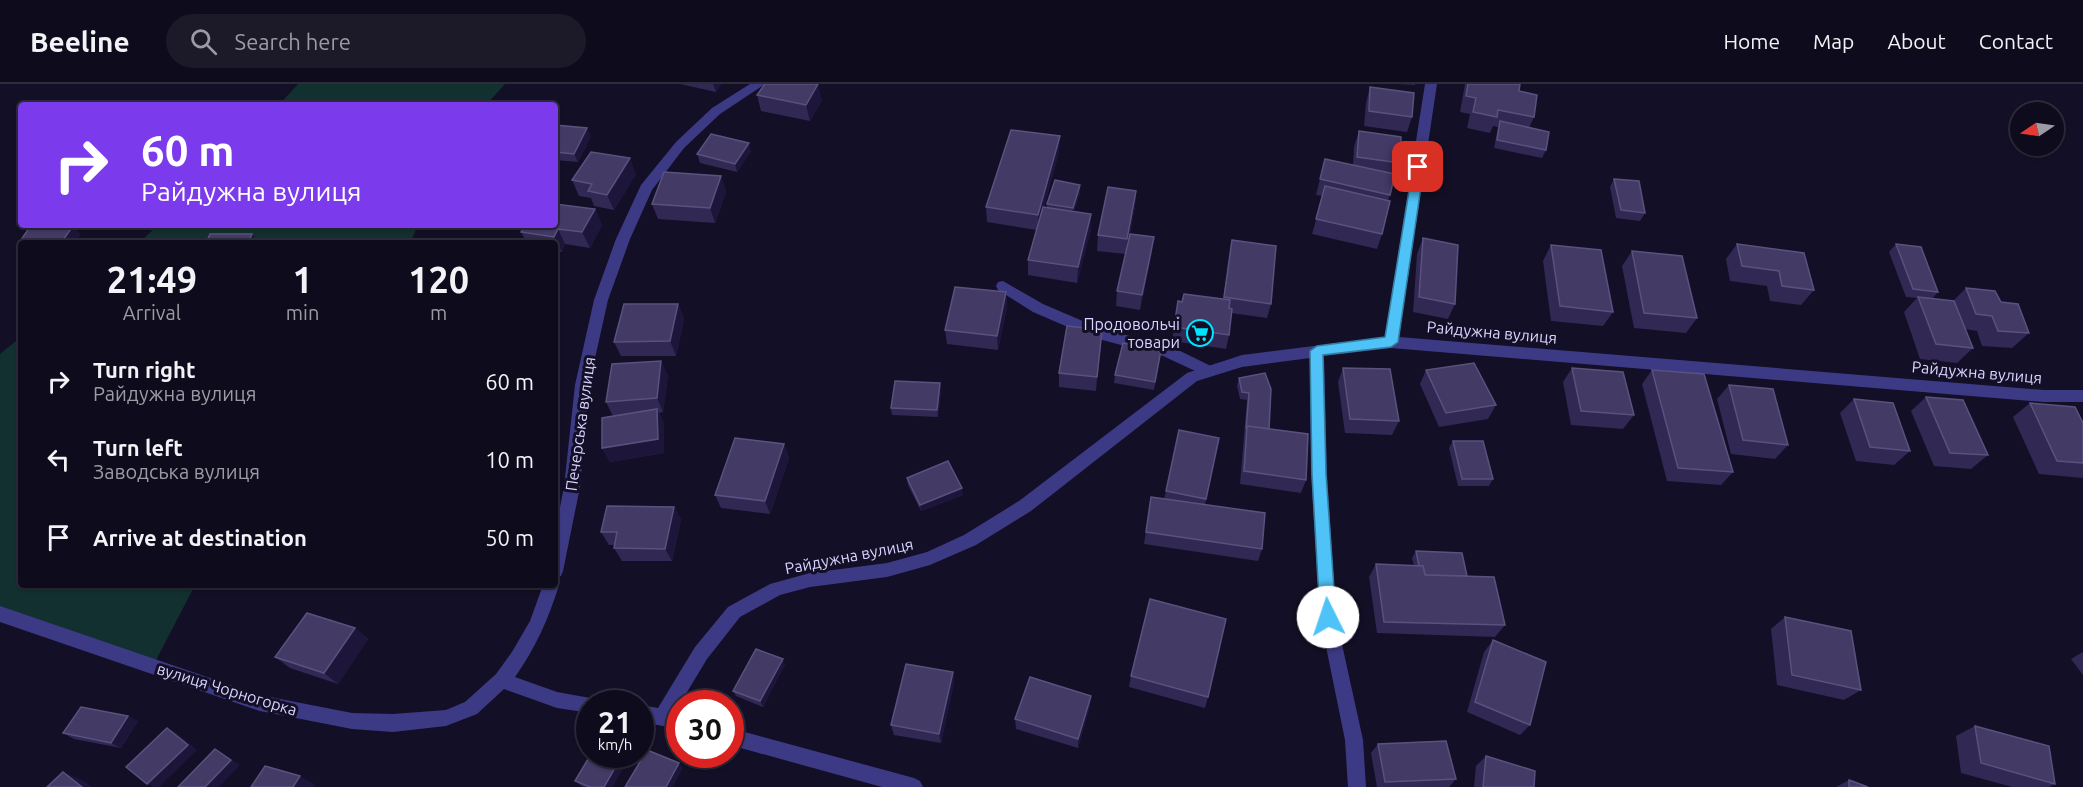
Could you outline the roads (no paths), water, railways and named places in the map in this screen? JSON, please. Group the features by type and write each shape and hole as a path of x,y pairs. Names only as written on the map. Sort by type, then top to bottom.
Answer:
{"street":[{"name":"Печерська вулиця","path":"558,556 572,487 582,385 601,300 623,239 646,188 680,145 716,111 759,84"},
{"path":"1391,342 1431,84"},
{"path":"1003,286 1038,308 1096,333 1167,351 1208,371"},
{"name":"Райдужна вулиця","path":"684,690 701,653 734,612 776,589 810,580 886,570 930,558 970,540 1025,506 1192,377 1242,361 1391,342 2021,394 2083,396"},
{"path":"1317,351 1319,474 1328,617 1354,740 1357,787"},
{"path":"550,588 541,617 521,657 502,680 557,700 576,703"},
{"name":"вулиця Чорногорка","path":"0,614 260,703 352,721 393,723 446,718 471,708 502,680"},
{"path":"744,740 914,787"}],"place":[{"name":"Продовольчі товари","path":"1200,333"}]}
